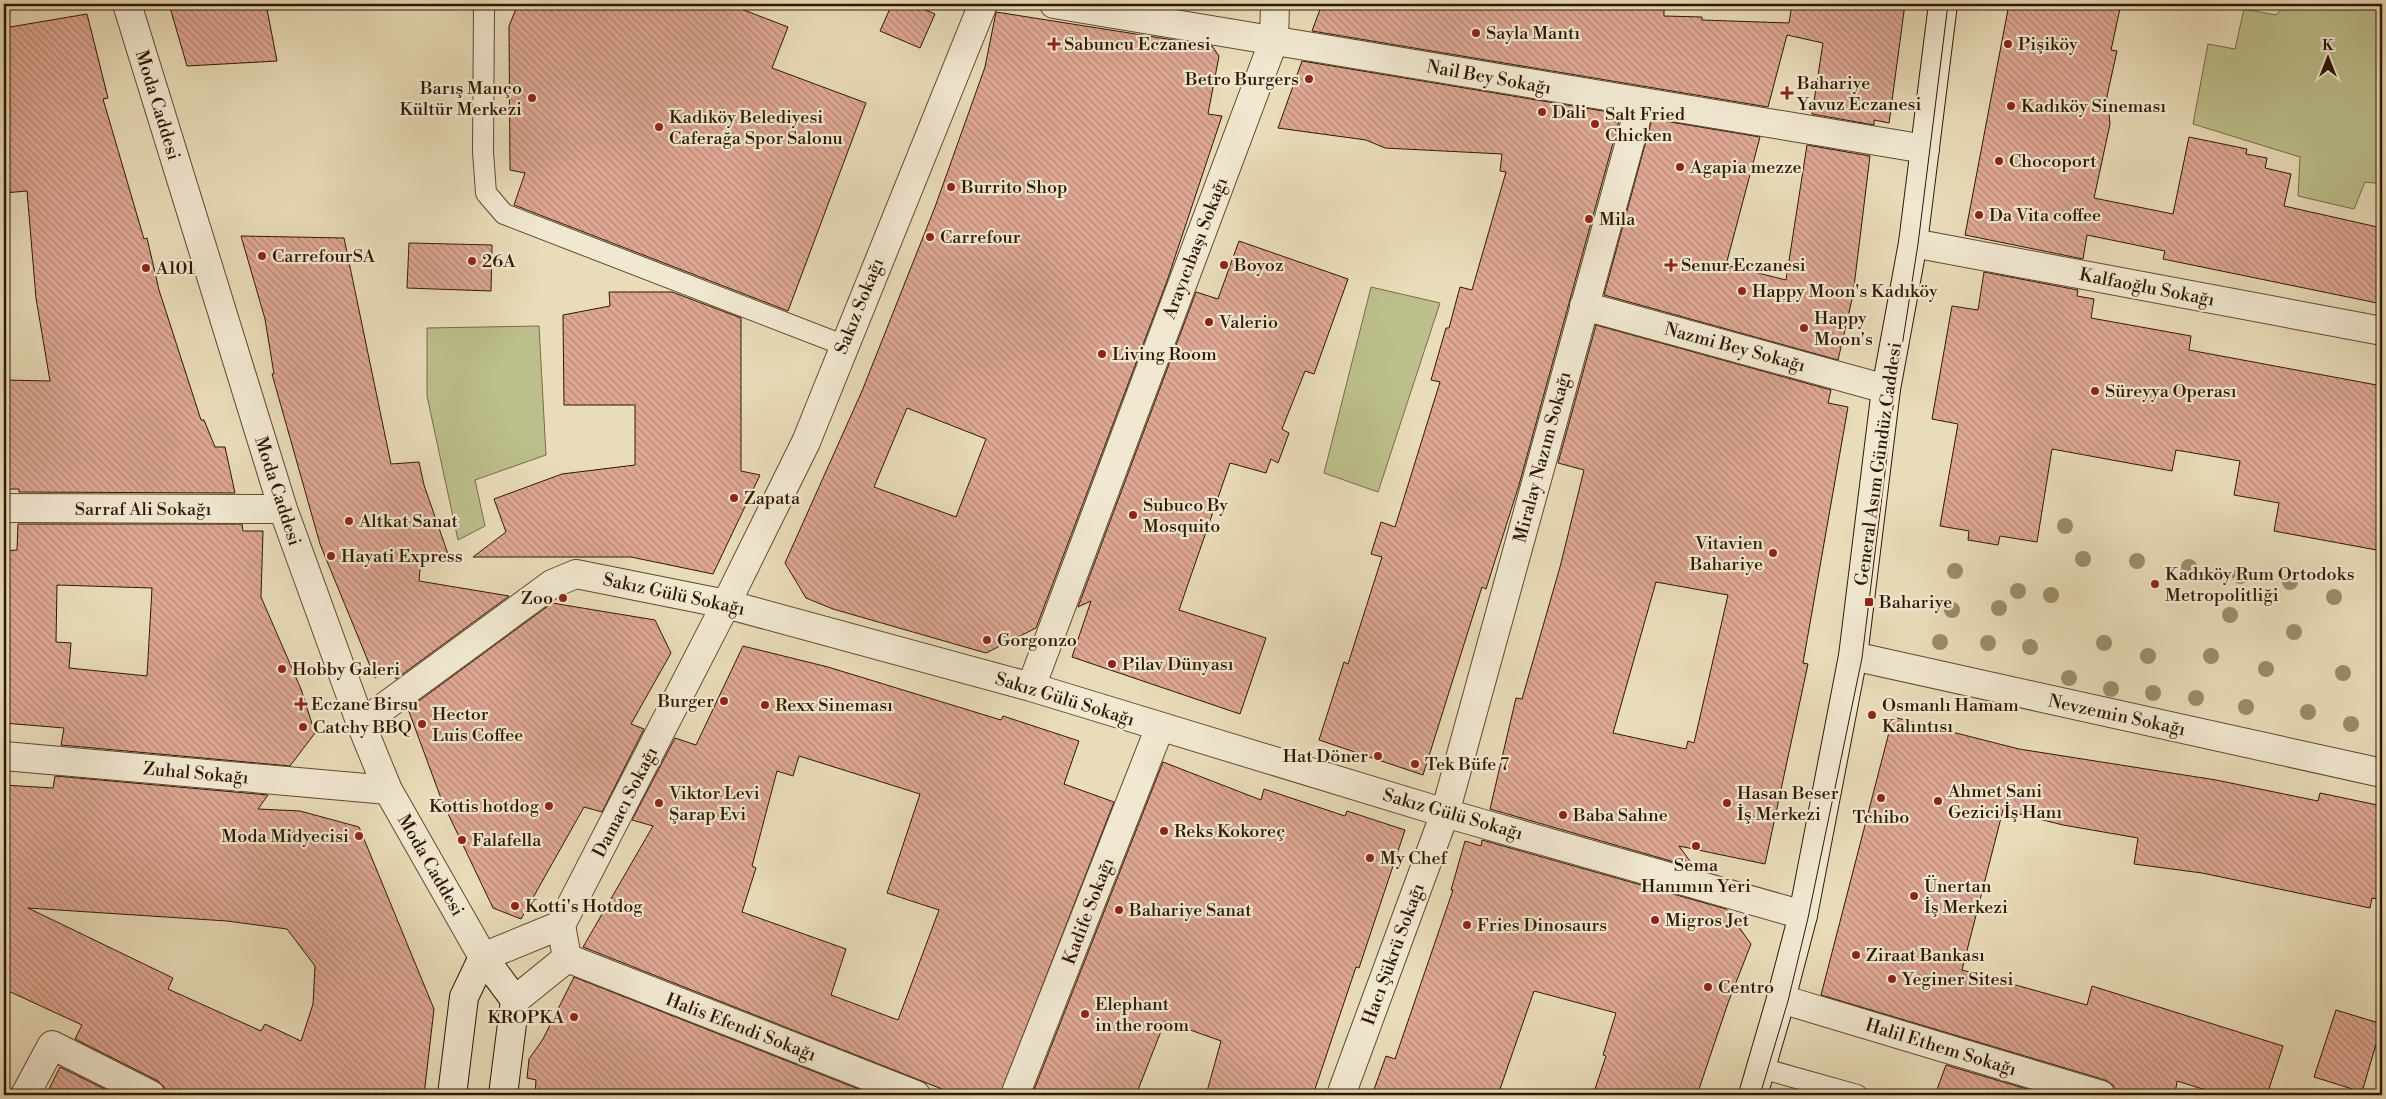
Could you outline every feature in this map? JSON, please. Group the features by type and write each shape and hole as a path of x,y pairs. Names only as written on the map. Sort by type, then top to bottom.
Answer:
{"street":[{"name":"Moda Caddesi","path":"127,4 283,509 361,724 388,790 483,957 515,1000"},
{"name":"Sakız Sokağı","path":"726,604 806,442 843,345 982,4"},
{"name":"Nail Bey Sokağı","path":"1054,4 1925,149"},
{"name":"Arayıcıbaşı Sokağı","path":"1031,687 1274,40 1275,4"},
{"name":"General Asım Gündüz Caddesi","path":"1752,1095 1762,1068 1802,915 1853,656 1886,389 1912,244 1943,4"},
{"name":"Miralay Nazım Sokağı","path":"1445,813 1641,102"},
{"name":"Kalfaoğlu Sokağı","path":"1912,244 2382,331"},
{"name":"Nazmi Bey Sokağı","path":"1584,306 1886,389"},
{"name":"Sarraf Ali Sokağı","path":"4,508 283,509"},
{"name":"Sakız Gülü Sokağı","path":"361,724 552,584 576,574 726,604 1031,687 1445,813 1802,915"},
{"name":"Damacı Sokağı","path":"561,926 726,604"},
{"name":"Nevzemin Sokağı","path":"1853,656 2382,773"},
{"name":"Kadife Sokağı","path":"1015,1095 1160,727"},
{"name":"Zuhal Sokağı","path":"4,756 388,790"},
{"name":"Hacı Şükrü Sokağı","path":"1341,1095 1445,813"},
{"path":"452,1095 464,998 483,957 561,926 567,958 515,1000 503,1095"},
{"name":"Halis Efendi Sokağı","path":"567,958 916,1095"},
{"name":"Halil Ethem Sokağı","path":"1781,999 2101,1095"},
{"path":"25,1095 52,1045 151,1095"}],"lane":[{"path":"484,4 483,152 486,192 504,214 843,345"},
{"path":"1762,1068 1857,1095"}],"green space":[{"path":"2286,4 2382,4 2382,184 2365,182 2354,209 2298,196 2300,157 2193,124 2208,44 2235,49 2244,9 2276,15"},
{"path":"1371,287 1440,303 1378,492 1324,473"},
{"path":"539,326 546,455 475,480 485,526 458,540 427,396 427,328"}],"building":[{"path":"169,4 266,4 277,61 187,66"},
{"path":"518,4 728,4 788,27 772,68 866,103 788,311 514,205 525,173 510,170 509,26"},
{"path":"892,4 912,4 935,14 920,48 880,31"},
{"path":"1322,4 1664,4 1664,16 1702,17 1702,20 1789,23 1792,4 1905,4 1889,123 1874,120 1874,125 1812,114 1823,43 1787,35 1768,107 1312,31"},
{"path":"2009,4 2121,4 2111,50 2117,51 2107,96 2110,124 2094,198 2173,214 2189,137 2247,149 2246,154 2267,158 2265,168 2291,174 2284,206 2382,228 2382,304 2163,259 2165,251 2087,235 2083,259 1965,235"},
{"path":"996,12 1212,46 1219,56 1208,114 1222,116 1167,281 1036,628 986,653 833,609 806,598 785,563 862,391 935,207 985,67","holes":["907,408 986,439 956,517 874,487"]},
{"path":"87,14 108,98 103,99 144,239 147,238 159,290 201,420 204,420 215,447 225,447 235,493 19,492 19,489 4,489 4,380 50,381 36,298 27,191 4,193 4,28"},
{"path":"1302,61 1621,114 1519,485 1486,589 1482,587 1423,775 1319,740 1344,662 1348,664 1382,557 1371,554 1381,522 1395,527 1440,382 1431,380 1446,328 1449,328 1460,287 1472,290 1506,172 1500,171 1502,154 1385,148 1366,140 1278,128"},
{"path":"1652,119 1760,137 1726,265 1786,280 1807,145 1870,156 1853,295 1838,360 1604,295"},
{"path":"241,236 344,238 391,464 419,462 424,485 449,557 421,557 419,581 509,596 396,679 391,666 375,678 320,544 272,374 274,374 265,319"},
{"path":"1239,241 1348,279 1314,374 1305,371 1282,429 1289,433 1278,463 1271,459 1266,473 1230,463 1179,610 1266,638 1240,714 1072,657 1091,601 1078,607 1196,292 1218,299"},
{"path":"409,243 492,245 491,291 407,288"},
{"path":"1984,272 2078,290 2077,296 2094,299 2091,318 2191,336 2189,350 2382,386 2382,551 2274,531 2279,503 2234,495 2240,461 2176,450 2172,471 2052,449 2037,542 2000,536 1998,545 1968,540 1969,531 1940,526 1958,424 1932,419 1952,306 1978,310"},
{"path":"609,292 672,292 741,318 741,471 760,475 713,574 631,557 473,557 506,532 494,499 562,474 635,465 635,405 564,405 563,315 610,306"},
{"path":"1596,325 1831,390 1828,403 1848,407 1803,663 1808,664 1765,864 1679,846 1695,868 1490,809 1516,698 1522,699 1560,567 1584,470 1558,463","holes":["1656,582 1728,595 1694,743 1688,741 1686,749 1613,733"]},
{"path":"18,524 242,524 243,531 263,531 261,597 301,689 315,733 290,766 61,745 64,728 4,723 4,551 17,550","holes":["57,585 152,588 147,676 69,668 71,643 56,642"]},
{"path":"552,603 655,620 671,653 631,724 644,729 602,812 584,807 521,919 493,908 442,801 408,709"},
{"path":"743,646 828,667 1001,720 1003,716 1079,741 1064,784 1114,802 1000,1095 957,1095 583,947 653,826 632,820 675,738 696,745","holes":["799,756 920,794 887,893 939,910 898,1020 831,995 846,949 742,912 756,868 752,866 777,771 793,776"]},
{"path":"1893,717 2019,749 2216,780 2318,801 2320,793 2382,806 2382,900 2372,898 2370,908 2202,873 2134,864 2138,838 2063,825 2003,810 1962,970 2087,1005 2092,986 2283,1046 2267,1095 2222,1095 2177,1081 2175,1095 2116,1095 2113,1085 2105,1080 1821,995"},
{"path":"1163,762 1261,800 1264,789 1345,816 1347,811 1405,830 1359,968 1356,967 1313,1095 1206,1095 1221,1041 1165,1021 1136,1095 1032,1095"},
{"path":"55,776 268,795 258,809 300,811 359,827 434,1009 424,1095 166,1095 164,1087 158,1081 75,1039 82,1025 4,989 4,785 53,788","holes":["28,908 227,921 287,929 315,966 313,1004 301,1041 265,1024 261,1031 168,989 173,978"]},
{"path":"1482,840 1726,909 1751,944 1728,1003 1697,1095 1593,1095 1606,1056 1603,1055 1616,1013 1534,991 1498,1095 1372,1095 1386,1056 1395,1059 1453,890 1451,890 1465,841 1481,846"},
{"path":"574,977 866,1092 865,1095 535,1095 536,1080 527,1078 529,1059 543,1039"},
{"path":"2336,1010 2382,1024 2362,1092 2314,1077"},
{"path":"1946,1065 2047,1095 1935,1095"},
{"path":"60,1067 117,1095 46,1095"}],"tram line":[{"path":"1760,1095 1788,1001 1808,918 1862,658 1895,391 1918,244 1948,4"}],"place":[{"name":"Sayla Mantı","path":"1476,33"},
{"name":"Sabuncu Eczanesi","path":"1054,44"},
{"name":"Pişiköy","path":"2008,44"},
{"name":"Betro Burgers","path":"1309,79"},
{"name":"Bahariye Yavuz Eczanesi","path":"1787,93"},
{"name":"Barış Manço Kültür Merkezi","path":"532,98"},
{"name":"Kadıköy Sineması","path":"2011,106"},
{"name":"Dali","path":"1542,112"},
{"name":"Salt Fried Chicken","path":"1595,124"},
{"name":"Kadıköy Belediyesi Caferağa Spor Salonu","path":"659,127"},
{"name":"Chocoport","path":"1999,161"},
{"name":"Agapia mezze","path":"1680,167"},
{"name":"Burrito Shop","path":"951,187"},
{"name":"Da Vita coffee","path":"1979,215"},
{"name":"Mila","path":"1589,219"},
{"name":"Carrefour","path":"930,237"},
{"name":"CarrefourSA","path":"262,256"},
{"name":"26A","path":"472,261"},
{"name":"Boyoz","path":"1224,265"},
{"name":"Senur Eczanesi","path":"1671,265"},
{"name":"A101","path":"146,268"},
{"name":"Happy Moon's Kadıköy","path":"1742,291"},
{"name":"Valerio","path":"1209,322"},
{"name":"Happy Moon's","path":"1804,328"},
{"name":"Living Room","path":"1102,354"},
{"name":"Süreyya Operası","path":"2095,391"},
{"name":"Zapata","path":"734,498"},
{"name":"Subuco By Mosquito","path":"1133,515"},
{"name":"Altkat Sanat","path":"349,521"},
{"name":"Vitavien Bahariye","path":"1773,553"},
{"name":"Hayati Express","path":"331,556"},
{"name":"Kadıköy Rum Ortodoks Metropolitliği","path":"2155,584"},
{"name":"Zoo","path":"563,598"},
{"name":"Bahariye","path":"1869,602"},
{"name":"Gorgonzo","path":"987,640"},
{"name":"Pilav Dünyası","path":"1112,664"},
{"name":"Hobby Galeri","path":"282,669"},
{"name":"Burger","path":"724,701"},
{"name":"Eczane Birsu","path":"301,704"},
{"name":"Rexx Sineması","path":"765,705"},
{"name":"Osmanlı Hamam Kalıntısı","path":"1872,715"},
{"name":"Hector Luis Coffee","path":"422,724"},
{"name":"Catchy BBQ","path":"303,727"},
{"name":"Hat Döner","path":"1378,756"},
{"name":"Tek Büfe 7","path":"1415,764"},
{"name":"Tchibo","path":"1881,798"},
{"name":"Ahmet Sani Gezici İş Hanı","path":"1938,801"},
{"name":"Viktor Levi Şarap Evi","path":"659,803"},
{"name":"Hasan Beser İş Merkezi","path":"1727,803"},
{"name":"Kottis hotdog","path":"549,806"},
{"name":"Baba Sahne","path":"1563,815"},
{"name":"Reks Kokoreç","path":"1164,831"},
{"name":"Moda Midyecisi","path":"359,836"},
{"name":"Falafella","path":"462,840"},
{"name":"Sema Hanımın Yeri","path":"1696,846"},
{"name":"My Chef","path":"1370,858"},
{"name":"Ünertan İş Merkezi","path":"1914,896"},
{"name":"Kotti's Hotdog","path":"515,906"},
{"name":"Bahariye Sanat","path":"1119,910"},
{"name":"Migros Jet","path":"1655,920"},
{"name":"Fries Dinosaurs","path":"1467,925"},
{"name":"Ziraat Bankası","path":"1856,955"},
{"name":"Yeginer Sitesi","path":"1892,979"},
{"name":"Centro","path":"1708,987"},
{"name":"Elephant in the room","path":"1085,1014"},
{"name":"KROPKA","path":"574,1017"}]}
